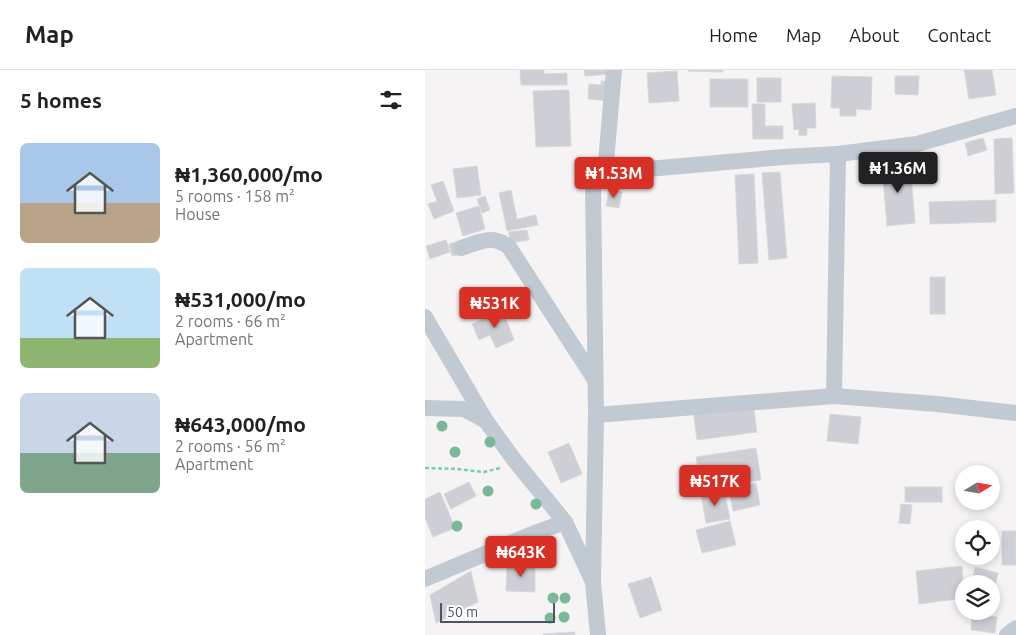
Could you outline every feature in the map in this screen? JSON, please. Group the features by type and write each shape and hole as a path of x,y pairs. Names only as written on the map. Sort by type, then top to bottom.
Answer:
{"street":[{"path":"605,173 614,70"},
{"path":"598,635 593,582 596,415 593,184 598,177 605,173 838,154 917,144 1016,116"},
{"path":"834,396 838,154"},
{"path":"461,248 489,239 500,240 509,247 595,380"},
{"path":"425,317 486,421 515,461 565,522 593,582"},
{"path":"596,415 834,396 937,404 1016,413"},
{"path":"425,408 464,409 486,421"},
{"path":"425,579 565,522"},
{"path":"1007,635 1016,628"}],"path":[{"path":"425,468 484,472 495,470 515,461"}],"building":[{"path":"520,70 544,70 544,74 567,73 567,85 521,85"},
{"path":"584,70 612,70 612,74 585,76"},
{"path":"723,70 723,72 688,71"},
{"path":"964,70 992,70 996,95 969,99"},
{"path":"677,71 679,101 649,103 647,73"},
{"path":"832,76 872,77 871,110 856,109 856,116 840,116 840,108 831,108"},
{"path":"895,76 919,76 918,95 895,94"},
{"path":"757,78 781,78 781,102 757,102"},
{"path":"710,79 748,79 748,107 710,107"},
{"path":"601,81 611,82 609,101 588,99 589,84 601,85"},
{"path":"569,90 571,146 536,147 533,91"},
{"path":"815,103 816,128 807,128 807,135 799,136 799,129 794,130 792,104"},
{"path":"752,104 765,104 765,126 783,126 783,139 753,139"},
{"path":"983,138 987,150 968,156 965,143"},
{"path":"1012,138 1014,193 995,194 994,139"},
{"path":"910,163 915,223 887,226 882,165"},
{"path":"477,166 481,195 457,198 453,169"},
{"path":"780,172 787,258 769,260 762,173"},
{"path":"754,174 758,263 739,264 735,175"},
{"path":"443,181 454,211 434,219 428,204 437,201 431,185"},
{"path":"511,190 517,219 536,215 538,225 507,231 499,193"},
{"path":"609,190 622,192 619,208 606,206"},
{"path":"485,196 490,210 482,213 477,199"},
{"path":"996,200 996,222 930,224 929,202"},
{"path":"479,206 485,229 463,236 456,213"},
{"path":"527,230 529,240 510,243 509,232"},
{"path":"446,240 450,252 430,259 426,246"},
{"path":"455,242 458,255 452,256 449,244"},
{"path":"930,277 945,277 945,314 930,314"},
{"path":"503,311 514,340 496,348 490,335 479,340 472,324"},
{"path":"753,404 757,432 697,440 693,411"},
{"path":"830,414 861,417 858,444 827,441"},
{"path":"569,443 582,474 561,483 548,452"},
{"path":"756,448 761,480 701,489 696,457"},
{"path":"469,482 476,496 451,509 444,494"},
{"path":"756,483 760,505 733,511 729,489"},
{"path":"905,487 942,487 942,502 905,502"},
{"path":"724,490 730,519 706,523 701,494"},
{"path":"440,492 455,528 433,537 425,518 425,499"},
{"path":"901,504 912,505 910,524 899,523"},
{"path":"730,521 736,545 702,553 696,530"},
{"path":"1002,531 1016,531 1016,565 1002,565"},
{"path":"507,564 535,564 535,592 506,591"},
{"path":"962,566 963,575 955,575 955,599 919,604 916,571"},
{"path":"975,567 998,573 998,575 974,575"},
{"path":"471,571 478,602 436,623 430,595"},
{"path":"651,577 662,610 640,618 628,584"},
{"path":"972,620 997,620 995,633 971,630"},
{"path":"574,632 575,635 543,635 543,634"}]}
